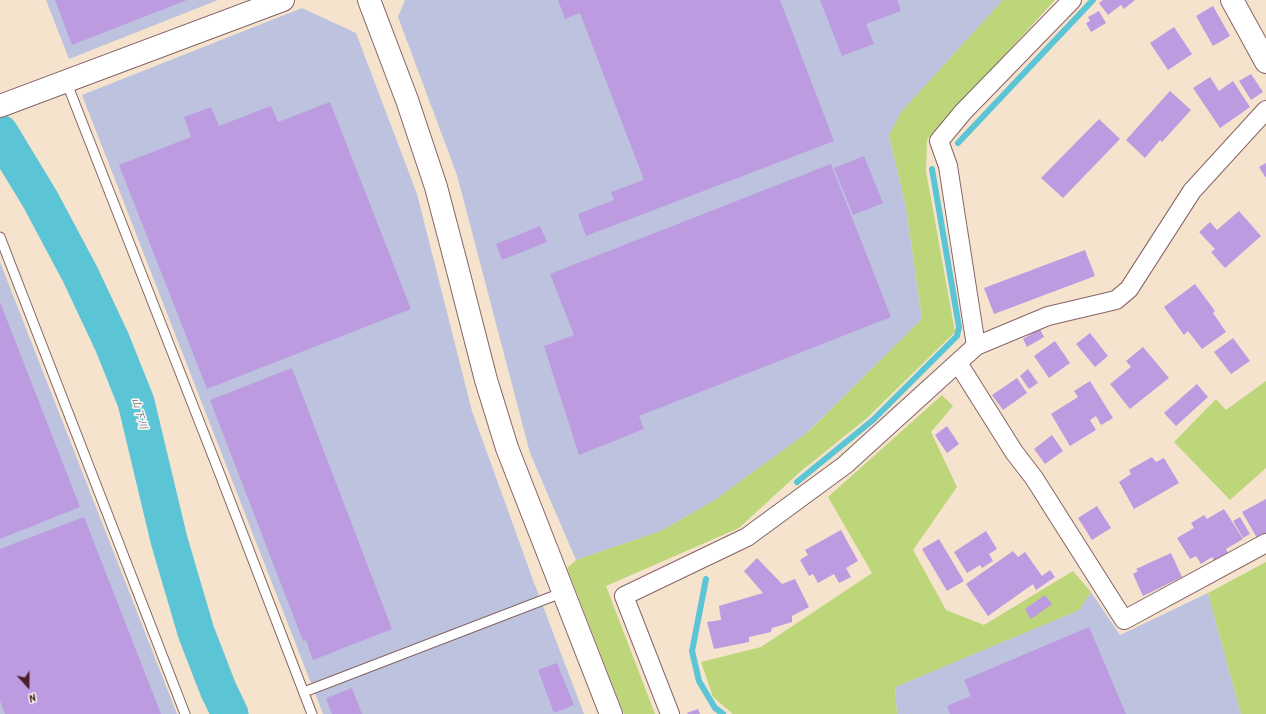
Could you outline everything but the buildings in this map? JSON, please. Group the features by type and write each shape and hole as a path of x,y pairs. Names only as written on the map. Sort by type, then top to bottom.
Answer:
{"street":[{"path":"0,106 283,0"},
{"path":"369,0 407,100 436,187 486,380 507,448 611,714"},
{"path":"976,346 948,166 939,141 963,112 1072,0"},
{"path":"1232,0 1266,62"},
{"path":"670,714 624,596 748,537 845,465 976,346 1048,316 1116,300 1129,289 1192,191 1266,110"},
{"path":"958,363 1014,452 1034,478 1124,620 1266,543"}],"lane":[{"path":"60,83 221,477 312,714"},
{"path":"0,237 185,714"},
{"path":"304,692 564,592"}],"shaded area":[{"path":"46,0 218,0 69,59"},
{"path":"405,0 1003,0 902,111 889,135 906,207 922,319 808,432 715,500 661,531 576,560 530,453 457,175 398,17"},
{"path":"302,8 356,33 417,194 472,411 533,580 584,714 323,714 82,95"},
{"path":"0,262 177,714 0,714"},
{"path":"1091,592 1120,635 1208,593 1241,714 897,714 895,687 1079,610"}],"green space":[{"path":"1003,0 1055,0 927,140 926,171 955,332 867,418 800,472 739,528 606,586 655,714 624,714 567,568 576,560 661,531 715,500 808,432 922,319 906,207 889,135 902,111"},
{"path":"1266,381 1266,468 1230,500 1174,442 1216,399 1226,410"},
{"path":"942,395 953,406 931,432 957,487 913,550 946,610 984,625 1073,571 1091,592 1079,610 895,687 897,714 733,714 713,697 701,662 761,647 872,573 828,497"},
{"path":"1266,562 1266,714 1241,714 1208,593"}],"waterway":[{"path":"958,143 1093,0"},
{"name":"山下川","path":"0,133 40,199 80,274 112,342 136,402 169,540 196,632 218,689 230,714"},
{"path":"797,482 873,420 957,336 959,327 932,169"},
{"path":"706,579 692,651 699,681 715,708 723,714"}]}
